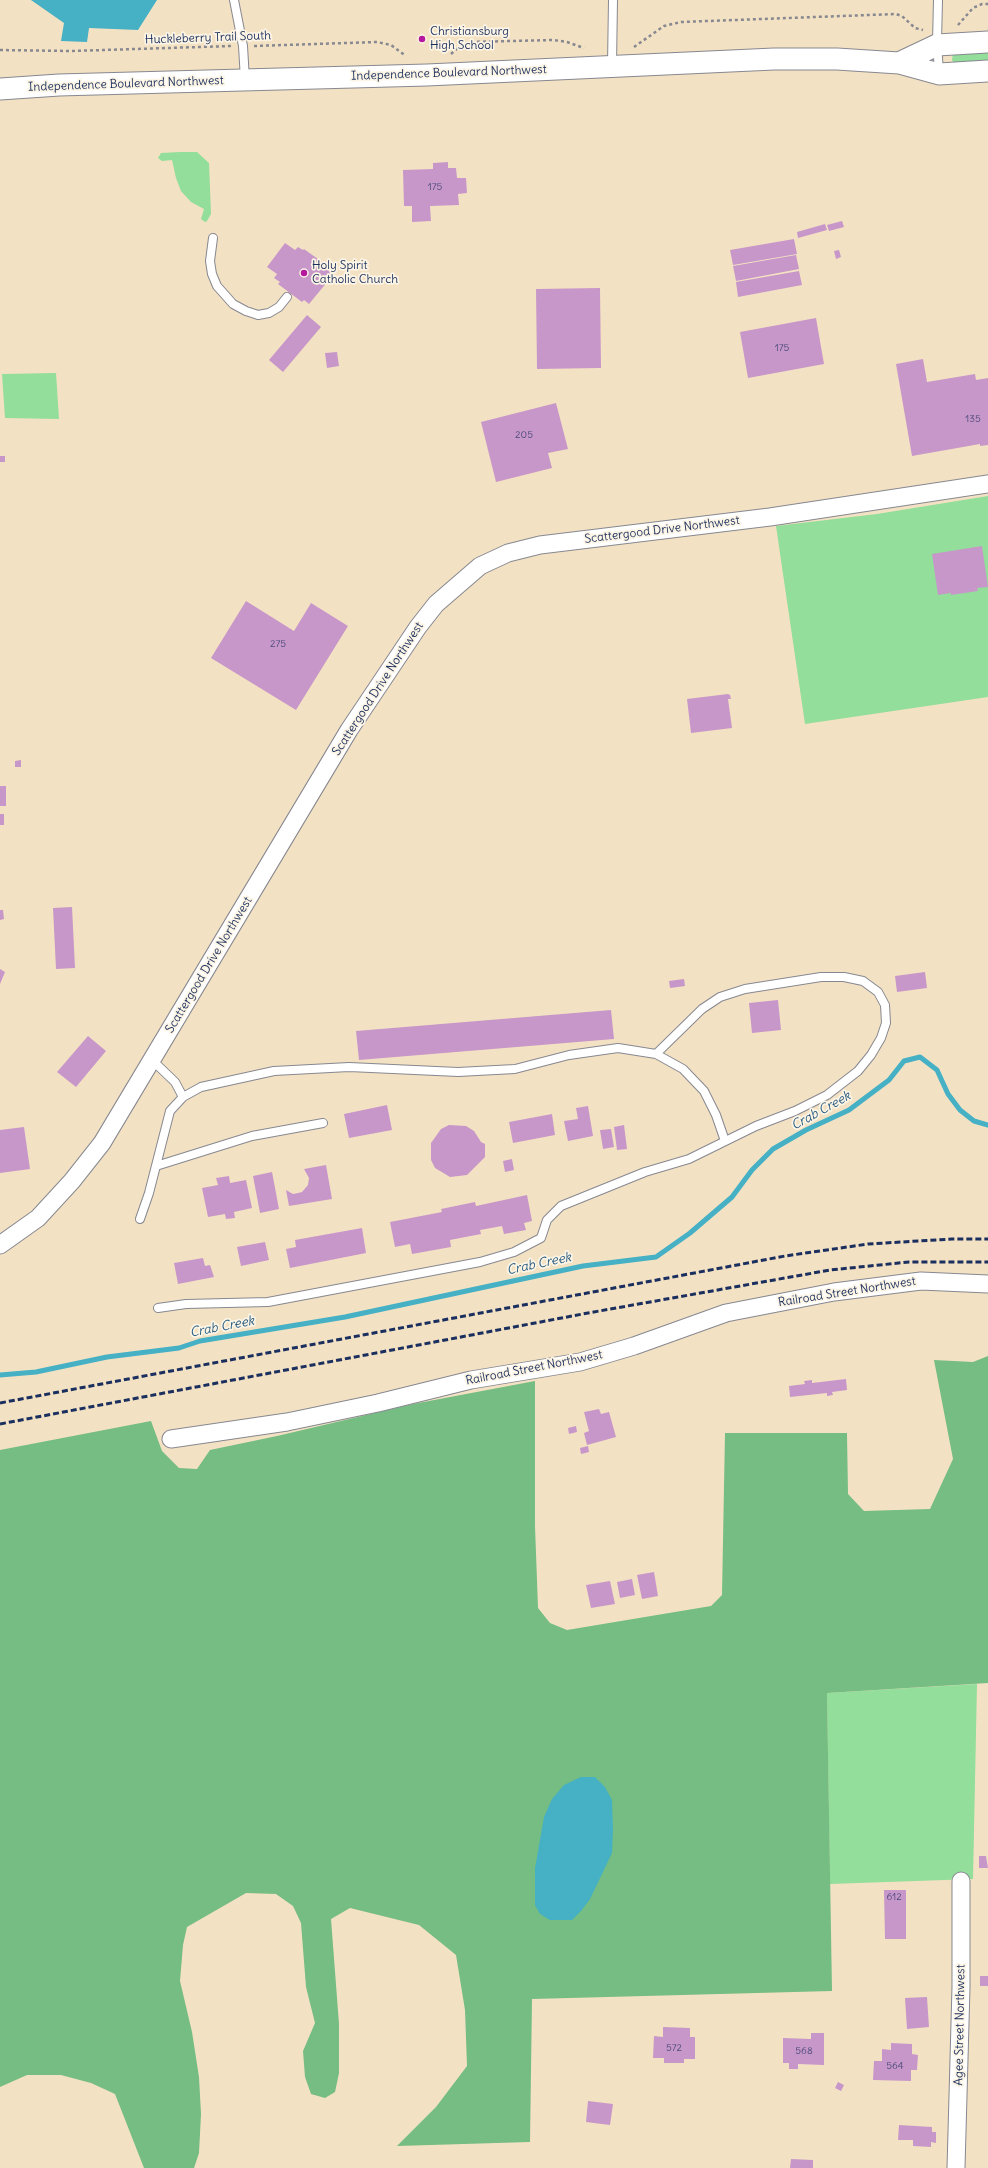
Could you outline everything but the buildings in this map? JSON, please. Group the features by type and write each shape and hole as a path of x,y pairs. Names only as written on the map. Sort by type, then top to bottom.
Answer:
{"street":[{"name":"Independence Boulevard Northwest","path":"899,63 937,37 988,42"},
{"name":"Independence Boulevard Northwest","path":"0,89 59,85 245,81 612,58 837,59 899,63 939,74 988,71"},
{"name":"Scattergood Drive Northwest","path":"0,1245 38,1218 72,1181 102,1143 349,730 413,633 436,604 480,566 508,553 540,545 770,517 988,484"},
{"name":"Railroad Street Northwest","path":"171,1439 287,1422 378,1403 471,1380 580,1362 634,1346 726,1313 834,1292 921,1281 988,1284"},
{"name":"Agee Street Northwest","path":"956,2168 961,1987 961,1881"}],"lane":[{"path":"234,0 243,46 245,81"},
{"path":"612,58 614,0"},
{"path":"938,0 937,37 939,74"},
{"path":"213,238 210,261 212,274 217,286 233,304 258,315 269,313 279,307 287,297"},
{"path":"158,1308 186,1304 268,1302 480,1262 514,1252 541,1238 547,1220 561,1206 646,1172 689,1159 827,1095 858,1071 881,1038 886,1023 885,1005 878,992 863,981 844,977 821,977 745,989 720,998 702,1009 656,1054"},
{"path":"140,1219 149,1193 170,1111 183,1097 201,1087 274,1072 349,1067 458,1072 515,1069 569,1055 618,1048 656,1054 683,1069 704,1091 716,1115 725,1141"},
{"path":"152,1060 175,1082 183,1097"},
{"path":"156,1166 252,1136 323,1123"}],"path":[{"path":"446,59 461,45 470,42 554,40 567,42 612,58 630,49 664,26 681,22 896,14 902,16 920,30 937,37 957,26 973,8 982,4 988,4"},
{"name":"Huckleberry Trail South","path":"0,50 71,51 377,42 391,46 412,60"}],"green space":[{"path":"988,51 988,61 954,63 952,60 953,53"},
{"path":"197,152 209,163 211,214 205,222 201,219 204,209 191,202 181,191 172,160 162,161 158,158 161,153"},
{"path":"56,373 59,419 5,418 2,374"},
{"path":"988,496 988,697 805,724 776,526 877,514"},
{"path":"988,1356 988,1683 827,1693 832,1991 532,1999 530,2142 397,2146 436,2107 467,2066 465,2010 456,1955 419,1925 350,1908 331,1919 339,2024 339,2073 335,2092 325,2098 311,2094 305,2077 303,2051 315,2023 306,1987 301,1923 293,1906 276,1894 246,1893 187,1927 183,1945 180,1981 192,2032 199,2077 201,2114 199,2153 194,2168 144,2168 115,2094 91,2083 61,2075 27,2075 0,2087 0,1450 151,1421 162,1451 179,1468 197,1469 210,1450 413,1404 535,1381 535,1526 538,1608 550,1623 567,1630 711,1606 722,1595 725,1433 847,1433 848,1494 864,1511 930,1509 953,1459 934,1360 973,1362"},
{"path":"977,1684 973,1879 830,1884 827,1693"}],"water":[{"path":"31,0 157,0 138,30 89,28 87,42 61,41 64,23"},
{"path":"581,1777 595,1777 605,1787 612,1800 612,1853 590,1899 581,1911 572,1920 550,1920 540,1914 535,1905 535,1868 544,1817 552,1799 564,1785"}],"waterway":[{"name":"Crab Creek","path":"0,1375 36,1372 107,1357 179,1348 200,1341 345,1317 583,1266 656,1257 690,1233 732,1197 752,1170 773,1149 806,1130 849,1110 889,1080 904,1061 920,1057 937,1070 948,1094 960,1110 974,1121 988,1125"}],"railway":[{"path":"0,1403 785,1256 868,1244 952,1239 988,1239"},
{"path":"0,1424 588,1313 830,1270 909,1262 988,1262"}],"place":[{"name":"Christiansburg High School","path":"422,39"},
{"name":"Holy Spirit Catholic Church","path":"304,273"}]}
